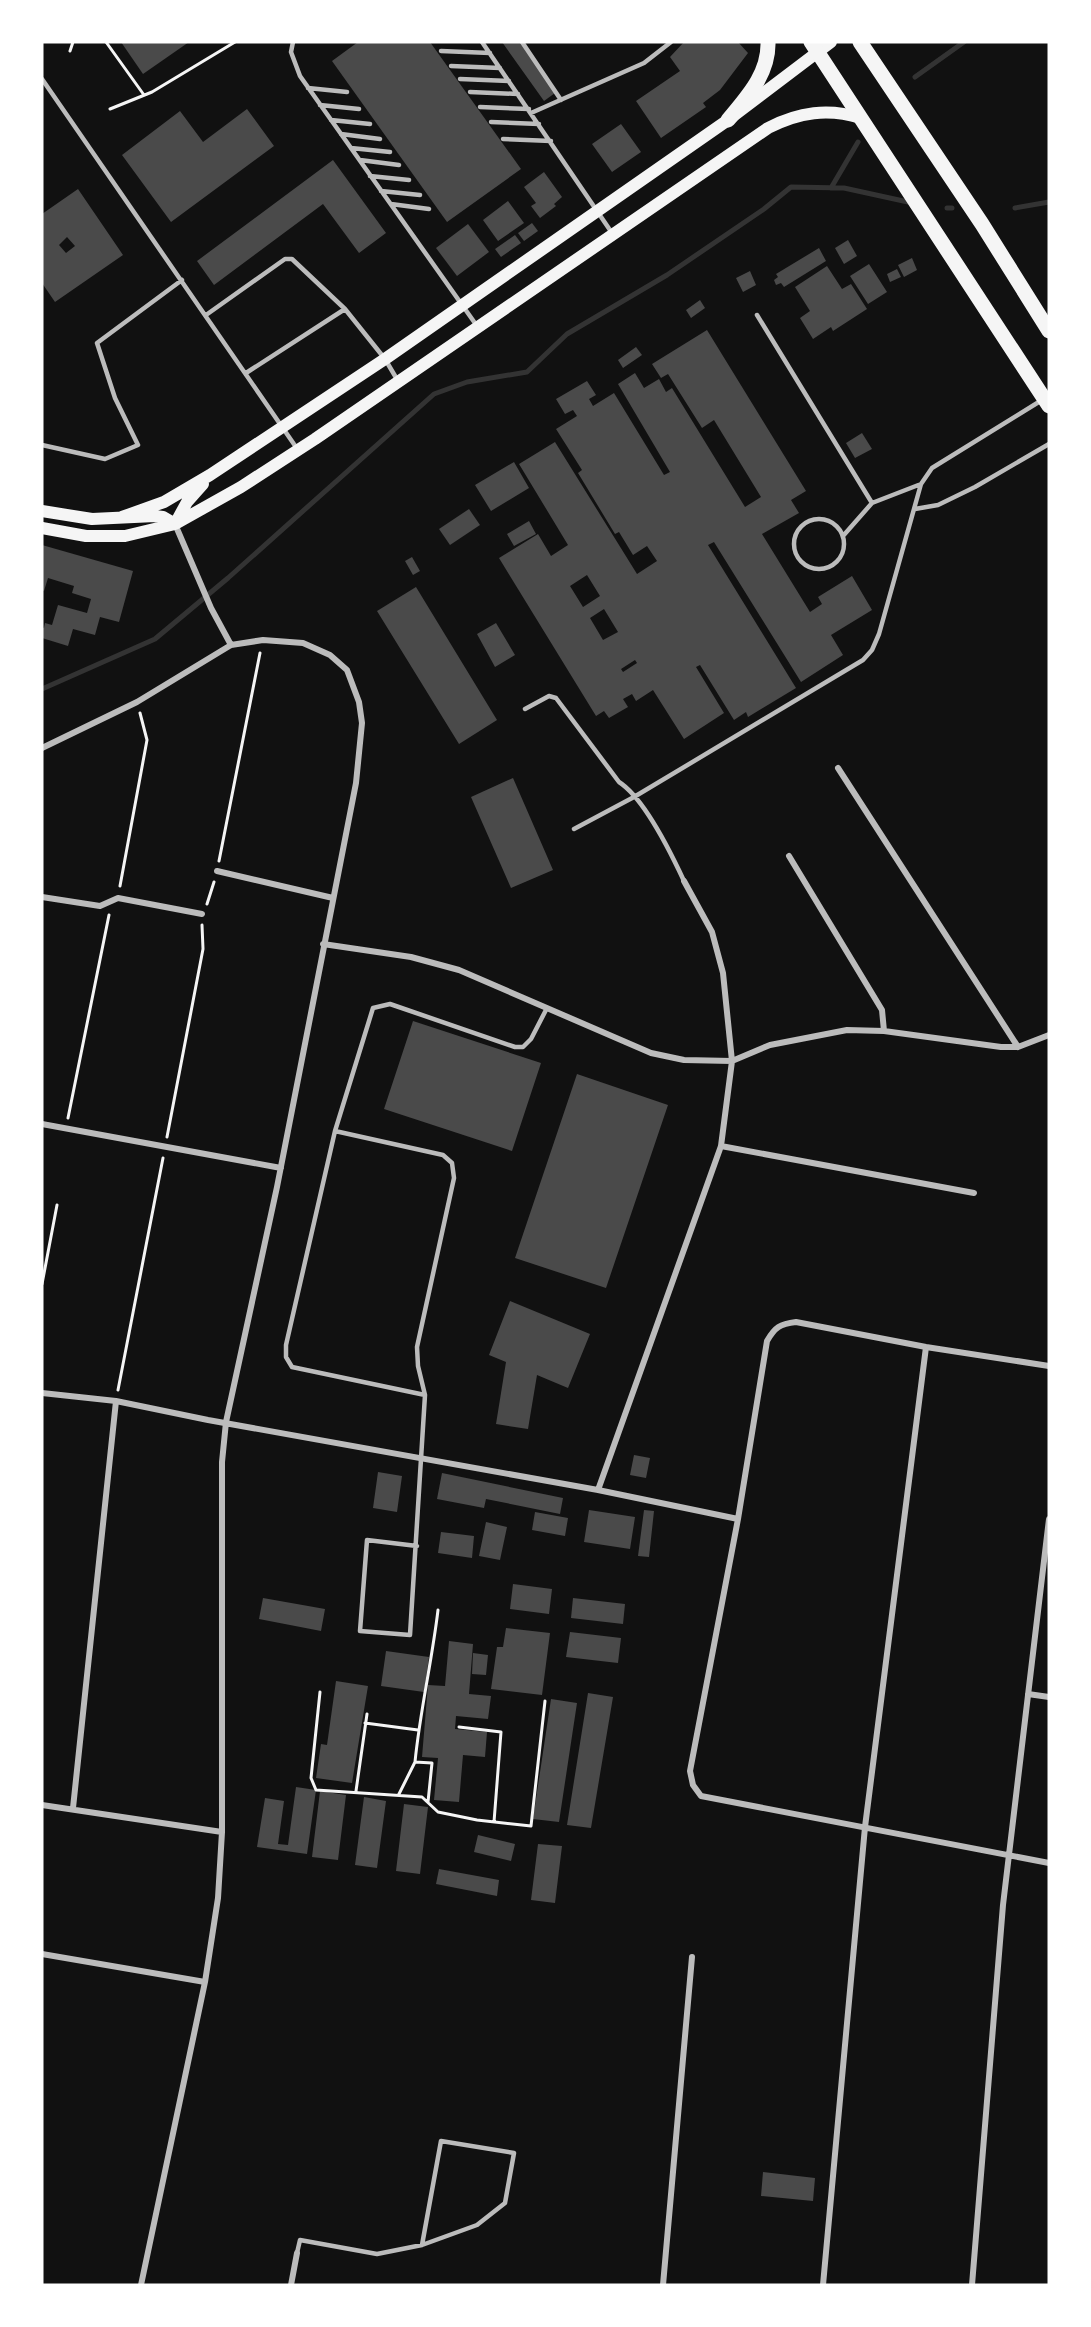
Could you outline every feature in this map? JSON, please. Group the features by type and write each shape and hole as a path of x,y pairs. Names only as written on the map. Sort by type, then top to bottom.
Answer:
{"main road":[{"path":"728,120 750,94 762,74 768,42"},
{"path":"122,517 164,502 284,428 728,120 814,47 831,42"},
{"path":"860,42 982,224 1049,331"},
{"path":"814,47 1047,400"},
{"path":"42,528 86,536 125,536 175,524 241,487 298,450 612,233 776,124 819,112 839,112 861,118"},
{"path":"175,524 188,502 210,475"},
{"path":"42,511 92,519 155,516 163,517 175,524"}],"street":[{"path":"175,524 211,608 231,645"},
{"path":"42,748 137,702 231,645 263,640 303,644 330,656 347,670 359,702 362,723 356,783 281,1168 226,1422 222,1462 222,1832 218,1898 205,1982 141,2285"},
{"path":"838,768 1018,1047"},
{"path":"789,856 882,1010 884,1031"},
{"path":"217,871 333,898"},
{"path":"598,1490 721,1146 732,1061 723,973 712,932 684,881"},
{"path":"42,897 100,906 118,898 202,914"},
{"path":"323,944 411,957 459,970 651,1053 684,1060 732,1061 770,1045 847,1030 884,1031 1000,1047 1018,1047 1049,1035"},
{"path":"42,1124 281,1168"},
{"path":"721,1146 974,1193"},
{"path":"1049,1366 926,1347 796,1322 782,1324 774,1329 767,1341 738,1519 690,1772 693,1785 701,1796 1049,1863"},
{"path":"823,2285 865,1827 926,1347"},
{"path":"42,1393 116,1401 598,1490 738,1519"},
{"path":"73,1808 116,1401"},
{"path":"972,2285 1003,1905 1049,1519"},
{"path":"1028,1694 1049,1697"},
{"path":"42,1805 222,1832"},
{"path":"42,1963 43,1954 205,1982"},
{"path":"663,2285 692,1957"},
{"path":"291,2285 297,2253"}],"lane":[{"path":"293,42 291,52 300,76 477,327"},
{"path":"482,42 612,233"},
{"path":"522,42 561,100"},
{"path":"480,107 530,111 561,100 644,63 671,42"},
{"path":"441,51 490,53"},
{"path":"451,66 500,68"},
{"path":"42,79 298,450"},
{"path":"460,79 509,81"},
{"path":"308,88 347,93"},
{"path":"470,92 519,94"},
{"path":"320,105 359,109"},
{"path":"331,120 370,124"},
{"path":"491,122 539,124"},
{"path":"341,134 380,139"},
{"path":"502,139 551,141"},
{"path":"351,148 390,152"},
{"path":"360,160 399,165"},
{"path":"370,176 409,180"},
{"path":"381,191 420,195"},
{"path":"391,204 429,209"},
{"path":"206,315 285,259 292,259 345,309 385,360 398,381"},
{"path":"42,445 105,459 138,445 114,398 97,343 182,280"},
{"path":"246,374 345,309"},
{"path":"757,315 872,503"},
{"path":"574,829 634,797 863,660 876,641 921,484 932,468 1047,400"},
{"path":"915,509 938,505 975,487 1049,444"},
{"path":"843,536 840,529 826,520 811,520 798,530 794,544 795,552 805,565 819,570 827,568 840,559 844,544 843,536 872,503 921,484"},
{"path":"525,709 549,696 556,698 619,782 630,789 651,820 684,881"},
{"path":"425,1395 292,1367 286,1357 286,1345 335,1131 373,1008 381,1004 390,1004 515,1047 523,1047 531,1039 547,1008"},
{"path":"335,1131 443,1155 452,1164 454,1178 417,1347 418,1365 425,1395 417,1546 410,1635 360,1631 367,1540 417,1546"},
{"path":"297,2253 300,2241 377,2254 422,2245 477,2225 505,2203 514,2153 441,2141 422,2245"}],"path":[{"path":"70,51 73,42"},
{"path":"106,42 144,95"},
{"path":"110,109 144,95 235,42"},
{"path":"202,914 212,893 217,871 263,640"},
{"path":"118,898 147,740 137,702"},
{"path":"65,1128 110,910 108,902"},
{"path":"42,1284 57,1205"},
{"path":"399,1794 415,1762 418,1730 430,1672 438,1610"},
{"path":"320,1692 311,1778 316,1790 422,1797 438,1812 531,1826 545,1701"},
{"path":"356,1791 366,1713"},
{"path":"365,1723 418,1730"},
{"path":"459,1727 501,1732 494,1822"},
{"path":"415,1762 432,1762 428,1803"}],"building":[{"path":"121,42 189,42 143,74"},
{"path":"358,42 430,42 521,169 447,222 332,61"},
{"path":"502,42 520,42 555,93 544,101"},
{"path":"684,42 738,42 748,53 720,90 703,103 706,107 661,138 636,101 680,71 670,57"},
{"path":"247,109 274,146 171,222 122,155 180,111 203,142"},
{"path":"621,124 641,152 612,172 592,144"},
{"path":"333,160 386,233 359,253 323,204 214,285 197,261"},
{"path":"544,172 562,197 554,204 556,206 540,218 531,206 536,203 524,187"},
{"path":"78,189 123,255 55,302 42,283 42,214","holes":["67,237 75,246 66,253 59,245"]},
{"path":"508,201 524,223 498,241 483,220"},
{"path":"532,223 538,231 524,241 518,233"},
{"path":"468,224 489,252 457,276 436,248"},
{"path":"515,235 521,243 501,257 495,249"},
{"path":"848,240 857,256 844,264 835,248"},
{"path":"819,248 826,261 784,287 781,283 776,285 774,280 778,277 776,274"},
{"path":"912,258 917,270 904,277 898,265"},
{"path":"869,264 887,292 868,304 850,276"},
{"path":"827,266 842,289 851,284 867,309 833,331 831,327 813,339 800,318 810,311 795,287"},
{"path":"897,269 901,277 890,282 887,274"},
{"path":"750,271 756,285 743,292 736,278"},
{"path":"700,300 705,308 691,318 686,310"},
{"path":"707,330 806,491 791,500 799,513 762,534 810,612 822,604 818,597 852,576 872,610 831,635 843,655 801,682 714,542 708,545 796,688 748,717 746,712 734,720 700,665 696,667 724,713 684,739 653,690 636,701 632,694 623,699 628,707 609,718 604,711 596,716 499,558 538,534 551,556 568,545 519,464 555,442 637,574 657,561 647,546 633,555 619,532 615,534 578,473 582,470 556,429 577,416 573,410 565,414 556,399 587,381 596,395 589,399 593,406 614,393 664,475 670,472 618,384 635,373 644,388 659,379 666,392 672,388 745,507 761,497 714,420 702,428 668,374 661,378 652,364","holes":["587,575 600,596 583,607 570,586","604,609 618,632 603,640 590,618","635,660 637,663 623,672 621,669"]},
{"path":"636,347 642,355 623,368 618,360"},
{"path":"862,433 872,449 855,458 846,443"},
{"path":"514,462 529,488 491,511 475,485"},
{"path":"469,509 480,525 450,545 439,529"},
{"path":"529,521 536,534 514,546 507,534"},
{"path":"42,545 133,571 119,622 100,617 95,635 73,629 68,646 42,638 42,627 44,628 45,623 52,625 58,605 87,613 91,599 72,593 74,586 48,578 44,591 42,590"},
{"path":"412,557 420,571 413,575 405,561"},
{"path":"416,587 497,720 459,744 377,611"},
{"path":"496,623 515,655 495,667 477,634"},
{"path":"513,778 553,870 511,888 471,797"},
{"path":"413,1021 541,1063 512,1151 384,1109"},
{"path":"577,1074 668,1105 606,1288 515,1258"},
{"path":"510,1301 590,1334 568,1388 537,1375 528,1429 496,1424 506,1362 489,1355"},
{"path":"634,1455 650,1458 646,1478 630,1475"},
{"path":"378,1472 402,1476 397,1512 373,1508"},
{"path":"442,1473 563,1498 560,1514 486,1499 484,1508 437,1499"},
{"path":"589,1510 635,1517 630,1549 584,1542"},
{"path":"644,1510 654,1511 649,1557 638,1556"},
{"path":"535,1512 568,1518 565,1536 532,1530"},
{"path":"486,1522 507,1527 500,1560 479,1556"},
{"path":"441,1532 474,1536 472,1558 438,1553"},
{"path":"513,1584 552,1589 549,1614 510,1609"},
{"path":"263,1598 325,1609 321,1631 259,1619"},
{"path":"573,1598 625,1604 623,1624 571,1618"},
{"path":"506,1628 550,1633 542,1695 491,1689 497,1647 503,1647"},
{"path":"570,1632 621,1638 618,1663 566,1657"},
{"path":"449,1641 473,1644 469,1694 491,1696 488,1719 456,1716 455,1729 487,1732 485,1757 463,1755 459,1802 434,1800 438,1758 422,1757 428,1685 445,1686"},
{"path":"386,1651 429,1657 424,1692 381,1686"},
{"path":"473,1653 488,1655 486,1675 472,1674"},
{"path":"336,1681 368,1686 352,1783 316,1778 321,1744 327,1745"},
{"path":"588,1693 613,1697 591,1828 567,1825"},
{"path":"551,1699 577,1703 559,1822 533,1819"},
{"path":"296,1787 316,1790 307,1854 257,1847 265,1798 284,1801 278,1844 288,1845"},
{"path":"320,1791 346,1795 338,1860 312,1857"},
{"path":"364,1797 386,1801 377,1868 355,1865"},
{"path":"404,1804 428,1807 420,1874 396,1871"},
{"path":"478,1835 515,1844 511,1861 474,1852"},
{"path":"538,1844 562,1846 555,1903 531,1900"},
{"path":"439,1869 499,1880 497,1896 436,1884"},
{"path":"763,2172 815,2178 813,2201 761,2196"}],"waterway":[{"path":"915,77 964,42"},
{"path":"831,188 858,142"},
{"path":"42,689 155,639 228,578 434,394 467,382 527,372 567,334 667,275 764,209 791,187 844,188 908,202"},
{"path":"1015,208 1049,202"},
{"path":"947,208 952,208"}]}
